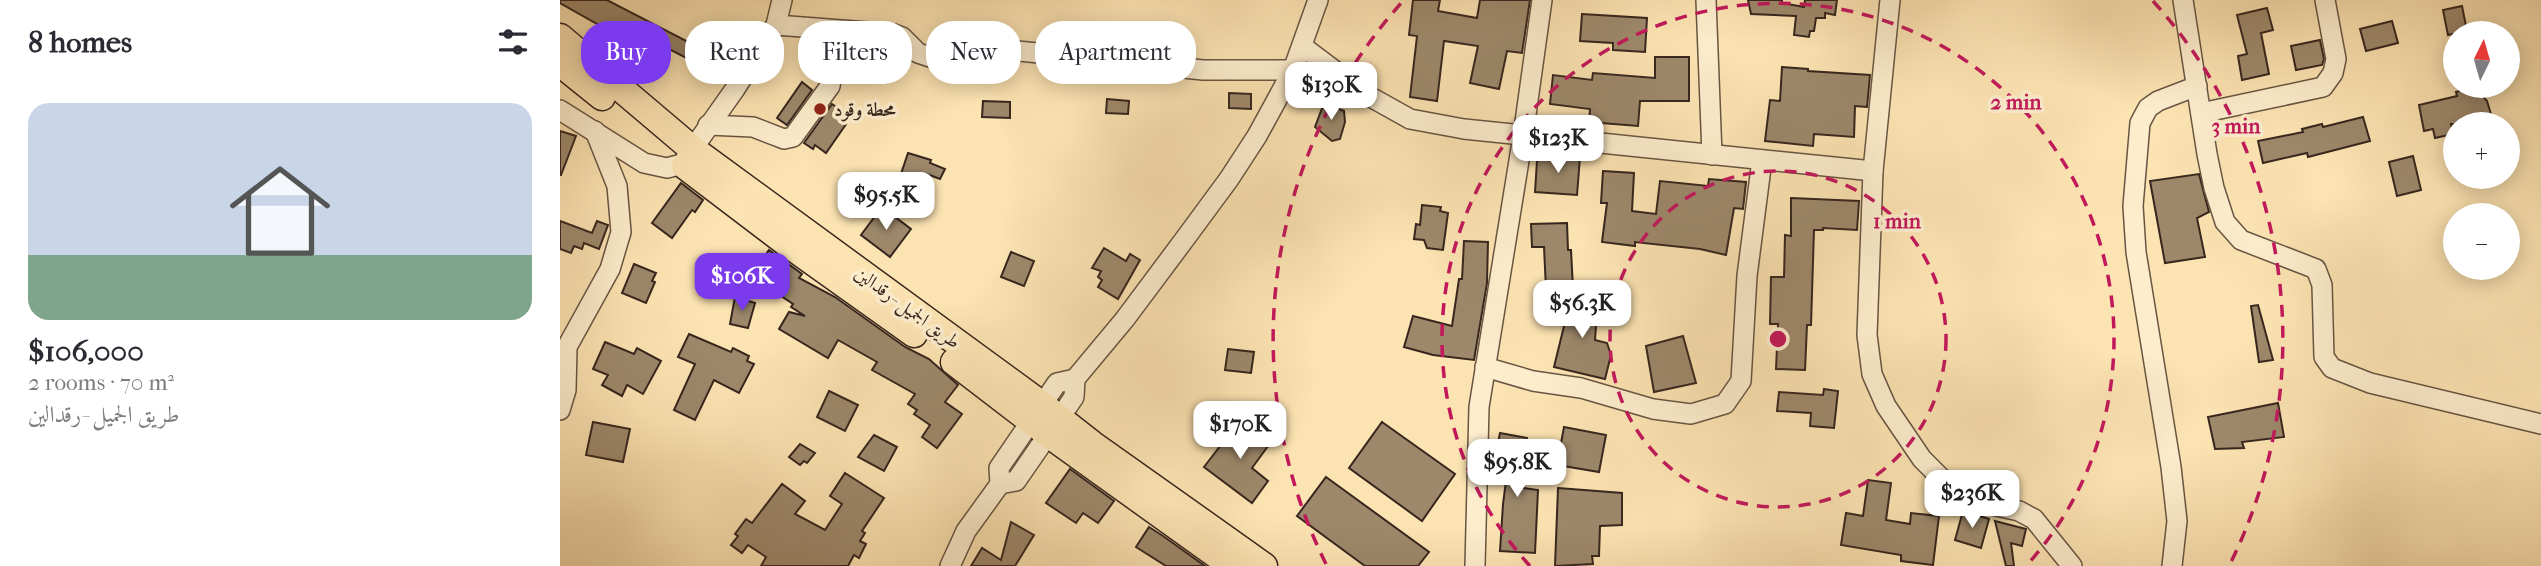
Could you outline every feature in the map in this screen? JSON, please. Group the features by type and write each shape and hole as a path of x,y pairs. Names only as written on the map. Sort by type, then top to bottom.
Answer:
{"main road":[{"name":"طريق الجميل -رقدالين","path":"560,37 687,156"},
{"name":"طريق الجميل -رقدالين","path":"560,63 1045,419 1232,566"},
{"name":"طريق الجميل -رقدالين","path":"1045,419 1092,443 1264,566"}],"street":[{"path":"777,21 782,0"},
{"path":"950,566 966,531 1000,484 999,468 1045,419 1074,397 1075,379 1125,319 1230,179 1293,70 1318,0"},
{"path":"1475,566 1479,407 1542,0"},
{"path":"1706,0 1712,155"},
{"path":"1890,0 1873,171 1867,335 1872,374 1886,405 1922,459 1953,490 1970,500 2019,510 2034,519 2072,566"},
{"path":"2183,0 2214,188 2225,222 2241,240 2316,269 2322,285 2324,357 2332,368 2370,383 2541,424"},
{"path":"2201,113 2323,87 2333,73 2336,59 2325,0"},
{"path":"1302,46 1367,96 1410,119 1464,129 1873,171"},
{"path":"912,47 918,53 930,57 999,49 1203,70 1293,70"},
{"path":"560,110 643,163 667,168 687,156 736,84"},
{"path":"708,125 753,127 784,139 793,137 830,84"},
{"path":"2172,566 2176,507 2136,252 2133,206 2140,123 2148,108 2158,101 2197,86"},
{"path":"560,410 566,390 567,347 610,269 621,232 617,186 595,131"},
{"path":"1485,368 1533,381 1581,388 1653,410 1691,415 1725,404 1741,381 1747,276 1762,160"}],"building":[{"path":"560,0 607,0 648,21 592,21 560,3"},
{"path":"1413,0 1440,0 1438,11 1477,18 1480,0 1530,0 1522,53 1507,51 1499,89 1470,83 1478,46 1444,41 1437,101 1410,97 1417,36 1409,35"},
{"path":"1748,0 1782,0 1782,3 1804,7 1805,0 1837,0 1835,15 1825,13 1825,18 1816,18 1814,31 1810,31 1809,37 1794,35 1796,16 1751,14"},
{"path":"2462,6 2465,21 2445,21 2443,10"},
{"path":"2267,8 2273,30 2261,33 2269,74 2242,80 2238,56 2247,54 2237,15"},
{"path":"1582,14 1647,18 1645,52 1613,50 1613,43 1580,41"},
{"path":"2392,21 2398,43 2366,51 2360,29"},
{"path":"671,33 685,40 685,57 671,50"},
{"path":"2320,40 2324,59 2322,65 2296,70 2291,46"},
{"path":"1655,57 1689,57 1689,101 1640,101 1638,126 1589,122 1590,109 1550,104 1553,75 1592,80 1593,73 1655,78"},
{"path":"1782,67 1870,75 1867,107 1855,106 1854,137 1814,134 1813,146 1765,141 1770,100 1780,101"},
{"path":"801,84 812,90 787,125 777,118"},
{"path":"1229,93 1251,94 1251,109 1229,108"},
{"path":"2449,98 2484,98 2490,112 2443,112 2443,136 2435,138 2433,129 2424,131 2419,105"},
{"path":"1107,99 1129,101 1128,114 1106,113"},
{"path":"983,101 1010,102 1010,118 982,117"},
{"path":"1324,103 1344,111 1345,122 1340,139 1332,141 1315,127"},
{"path":"832,104 851,117 826,153 815,145 813,149 804,143"},
{"path":"2363,117 2370,141 2308,157 2307,153 2263,163 2258,141 2303,132 2302,129 2322,124 2323,127"},
{"path":"560,131 576,136 561,175 560,175"},
{"path":"908,153 931,160 930,163 945,169 940,179 927,174 919,197 896,189"},
{"path":"1550,155 1580,157 1577,195 1535,192 1537,161"},
{"path":"2413,156 2421,190 2397,196 2389,162"},
{"path":"1603,171 1634,173 1632,211 1656,214 1660,181 1708,186 1709,179 1746,182 1743,209 1734,208 1726,255 1700,249 1635,242 1635,246 1602,242 1607,203 1601,203"},
{"path":"2199,174 2209,212 2197,218 2205,257 2165,263 2150,181"},
{"path":"681,183 703,200 695,212 692,210 672,238 652,223"},
{"path":"1791,198 1859,201 1857,230 1814,230 1811,325 1807,325 1805,370 1776,369 1778,324 1770,324 1771,277 1784,277 1785,235 1791,236"},
{"path":"1422,205 1441,207 1440,211 1448,213 1443,250 1427,248 1424,240 1414,239 1416,224 1420,225"},
{"path":"882,207 911,229 890,257 861,235"},
{"path":"560,221 592,233 597,221 608,225 599,249 584,243 582,249 574,246 571,253 560,249"},
{"path":"1567,223 1573,288 1546,289 1544,247 1532,247 1531,224"},
{"path":"1464,241 1488,242 1487,283 1474,360 1433,355 1404,347 1413,316 1452,326 1459,279 1462,279"},
{"path":"1104,248 1126,261 1130,254 1140,260 1118,299 1098,287 1102,280 1098,277 1101,271 1092,268"},
{"path":"769,250 802,274 799,278 835,297 905,347 929,359 958,385 945,402 962,414 937,448 922,437 930,425 914,414 917,410 908,404 915,394 872,370 877,362 838,340 828,358 779,329 789,312 805,316 775,292 773,295 755,283 765,263 762,260"},
{"path":"1011,252 1034,261 1024,286 1001,277"},
{"path":"634,264 656,273 646,303 622,293"},
{"path":"1567,295 1598,297 1595,340 1607,343 1611,355 1605,379 1554,367 1565,322"},
{"path":"735,297 755,303 748,328 730,324"},
{"path":"2258,305 2273,360 2259,362 2251,306"},
{"path":"689,334 731,352 733,348 749,356 747,361 754,364 739,393 714,380 695,420 674,410 695,364 678,357"},
{"path":"1683,336 1696,383 1654,392 1646,346"},
{"path":"605,342 634,354 637,348 661,361 643,394 627,385 622,396 602,385 608,375 593,369"},
{"path":"1228,349 1254,352 1251,373 1225,370"},
{"path":"1824,389 1838,391 1834,428 1810,426 1811,413 1777,411 1779,392 1823,395"},
{"path":"829,391 858,405 845,431 817,417"},
{"path":"2278,403 2284,437 2242,442 2244,448 2215,449 2208,417"},
{"path":"1241,419 1271,442 1252,468 1268,481 1252,503 1204,467"},
{"path":"593,422 630,429 623,462 586,455"},
{"path":"1382,422 1455,474 1422,521 1349,468"},
{"path":"1564,427 1606,435 1599,472 1557,465"},
{"path":"1500,433 1527,438 1517,487 1538,490 1535,553 1500,551 1508,466 1494,463"},
{"path":"874,435 897,447 884,471 858,457"},
{"path":"800,444 815,453 807,463 804,461 800,465 789,457"},
{"path":"1070,469 1114,501 1098,523 1083,513 1076,523 1046,503"},
{"path":"845,473 884,498 862,531 865,533 860,541 866,544 859,558 854,555 848,566 761,566 766,557 748,545 742,553 731,545 746,519 752,523 782,484 805,501 795,514 825,530 842,504 830,496"},
{"path":"1326,477 1429,552 1418,566 1365,566 1297,516"},
{"path":"1868,480 1891,483 1886,520 1910,524 1911,513 1939,516 1933,565 1901,561 1901,555 1841,545 1846,513 1863,516"},
{"path":"1558,488 1622,493 1622,525 1600,526 1599,556 1592,556 1593,564 1555,566"},
{"path":"1963,511 1989,519 1981,548 1955,540"},
{"path":"1995,521 2026,529 2022,546 2011,543 2014,566 2006,566"},
{"path":"1011,522 1034,535 1015,566 971,566 982,548 1001,560"},
{"path":"1149,527 1205,566 1166,566 1136,547"}],"place":[{"name":"محطة وقود","path":"820,109"}]}
